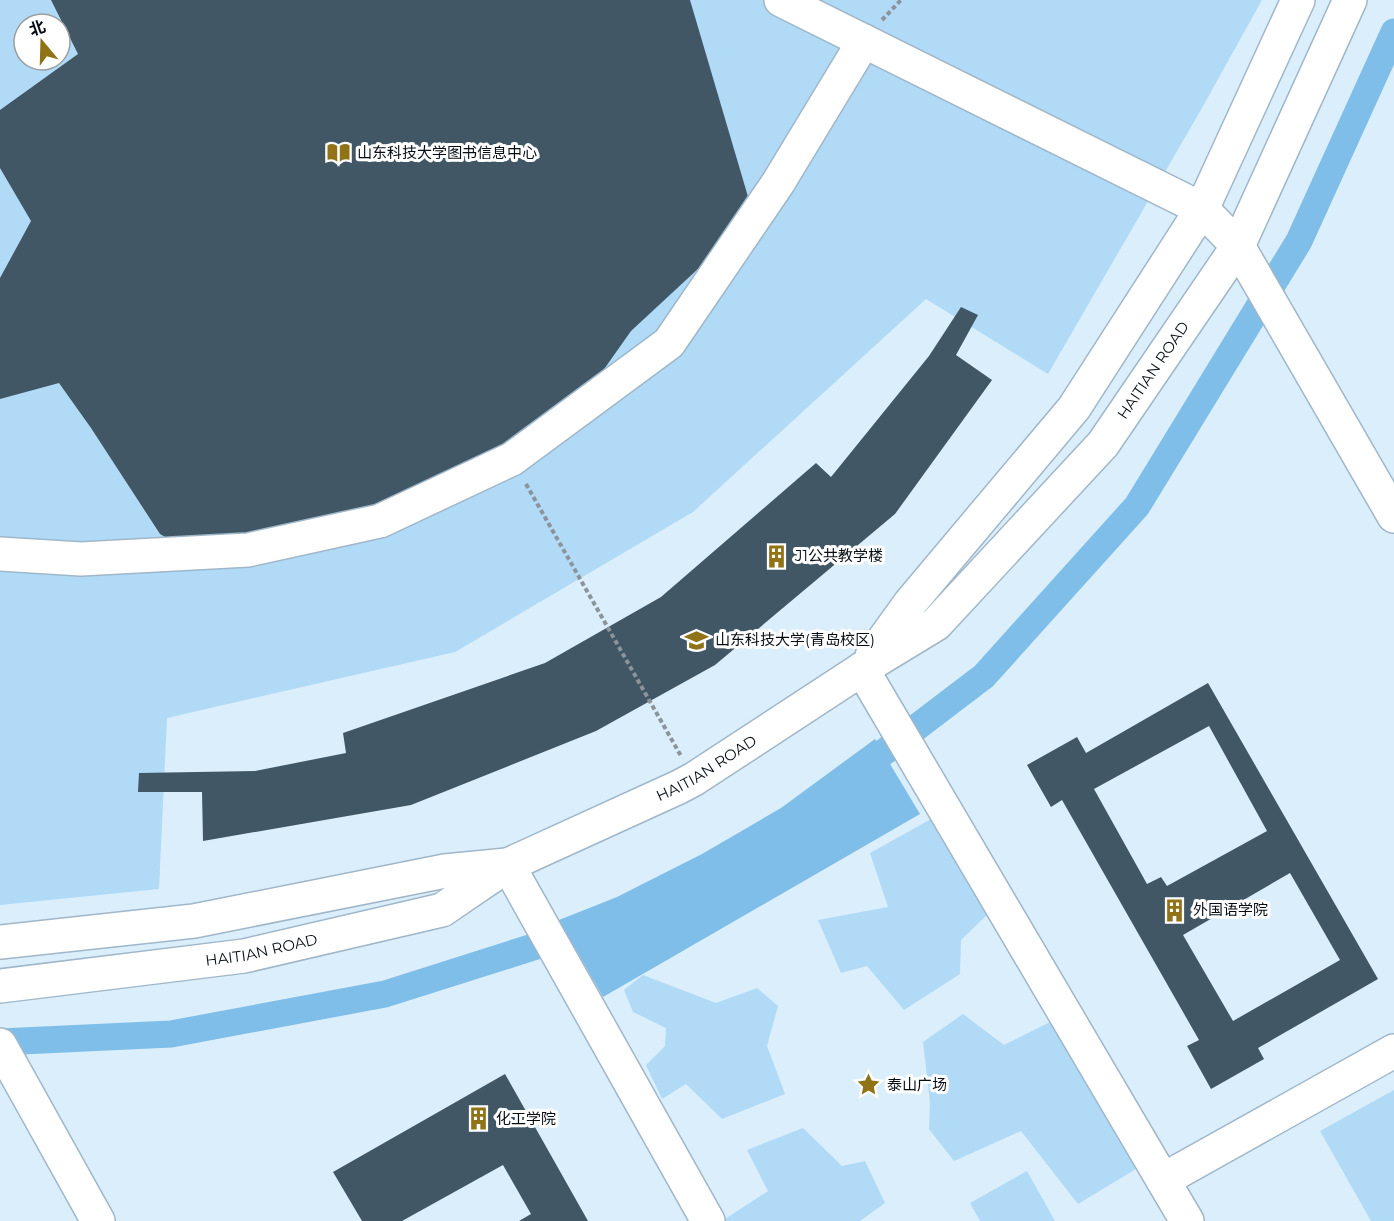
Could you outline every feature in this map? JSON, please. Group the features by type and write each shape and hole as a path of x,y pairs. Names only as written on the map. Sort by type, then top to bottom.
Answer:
{"lane":[{"path":"781,0 1202,209 1238,246 1394,516"},
{"name":"HAITIAN ROAD","path":"862,669 911,602 1074,408 1202,209 1298,0"},
{"name":"HAITIAN ROAD","path":"0,986 244,956 442,910 508,865 694,779 862,669 936,624 1103,444 1238,246 1350,0"},
{"path":"0,554 81,559 248,550 380,521 512,459 669,343 778,183 864,41"},
{"path":"862,669 1187,1221"},
{"path":"508,865 708,1221"},
{"name":"HAITIAN ROAD","path":"0,942 194,921 445,870 508,865"},
{"path":"1163,1180 1394,1051"},
{"path":"5,1055 92,1219"}],"path":[{"path":"512,459 694,779"}],"shaded area":[{"name":"山东科技大学(青岛校区)","path":"0,0 1394,0 1394,1221 0,1221"},
{"path":"0,0 1262,0 1048,374 926,299 693,512 455,652 167,718 159,889 0,905"},
{"path":"875,739 920,814 603,997 559,920 617,897 702,854 781,808"},
{"path":"931,819 989,913 961,940 960,974 904,1010 867,966 841,973 818,920 888,907 870,853"},
{"path":"643,975 716,1003 757,988 778,1006 767,1046 785,1094 722,1119 686,1084 662,1099 646,1065 665,1046 666,1028 633,1012 624,990"},
{"path":"963,1014 1004,1045 1056,1019 1146,1163 1078,1204 1021,1131 954,1161 929,1129 930,1102 923,1042"},
{"path":"1394,1090 1394,1221 1371,1221 1320,1131"},
{"path":"803,1128 842,1166 865,1161 885,1203 860,1221 722,1221 768,1191 747,1150"},
{"path":"1027,1171 1055,1221 980,1221 970,1203"}],"building":[{"path":"51,0 690,0 754,217 631,331 571,416 434,496 193,553 160,534 59,383 0,399 0,278 31,221 0,168 0,110 53,72 72,72 72,58 78,54 72,42 72,12 57,12"},
{"name":"J1公共教学楼","path":"961,307 978,315 956,355 992,380 895,514 715,665 596,731 411,805 203,841 202,792 138,792 139,773 255,771 346,753 343,733 545,663 661,597 816,463 831,477 929,356"},
{"name":"外国语学院","path":"1208,683 1378,979 1258,1048 1264,1059 1211,1089 1187,1046 1199,1040 1062,800 1051,807 1027,765 1077,737 1086,753","holes":["1209,726 1267,831 1167,886 1161,877 1147,884 1094,789","1290,873 1340,960 1233,1021 1183,935"]},
{"name":"化工学院","path":"505,1074 588,1221 519,1221 531,1214 503,1165 402,1221 362,1221 333,1172"}],"waterway":[{"path":"854,775 984,676 1137,506 1299,241 1394,32"},
{"path":"0,1042 171,1034 385,994 571,935"}],"place":[{"name":"山东科技大学图书信息中心","path":"339,153"},
{"name":"J1公共教学楼","path":"777,556"},
{"name":"山东科技大学(青岛校区)","path":"697,640"},
{"name":"外国语学院","path":"1175,910"},
{"name":"泰山广场","path":"869,1085"},
{"name":"化工学院","path":"478,1119"}]}
